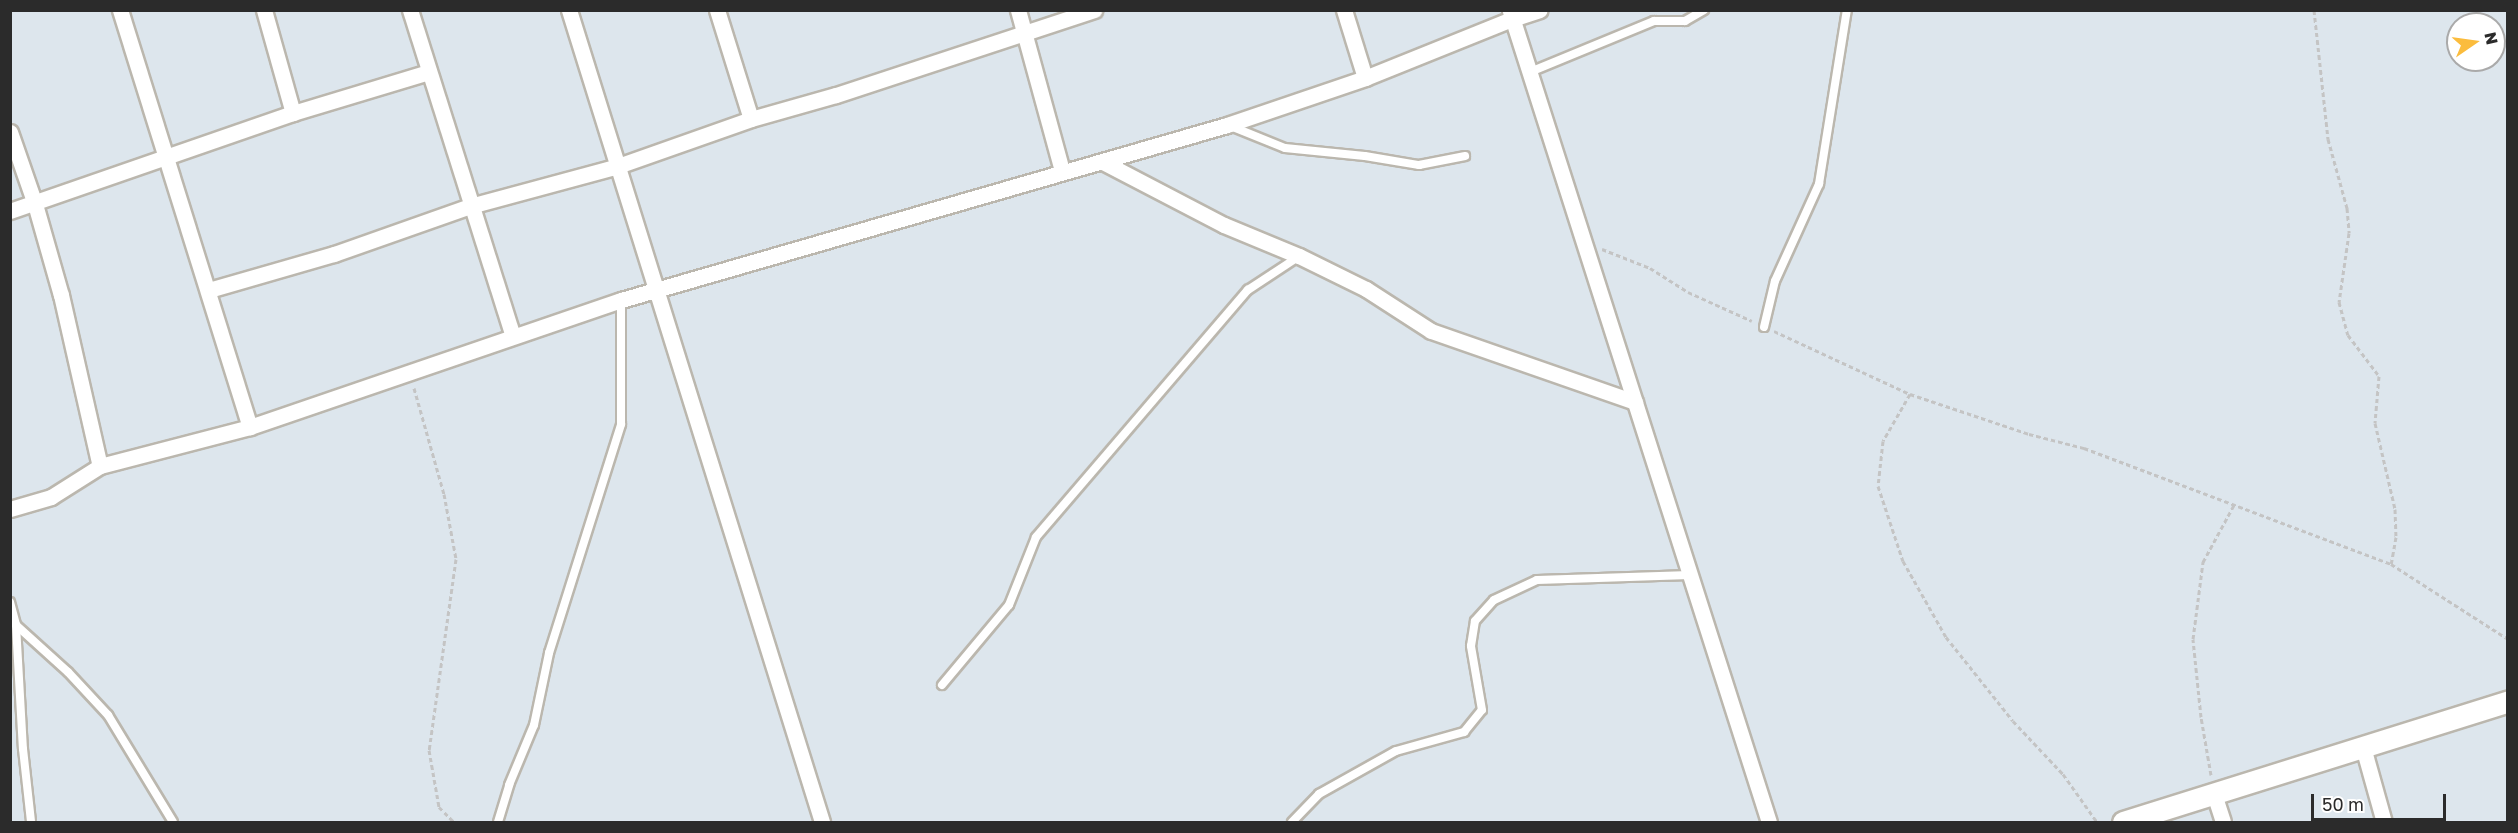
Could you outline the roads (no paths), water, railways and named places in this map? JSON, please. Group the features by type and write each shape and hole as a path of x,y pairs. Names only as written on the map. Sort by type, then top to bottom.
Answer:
{"street":[{"path":"120,10 250,427"},
{"path":"264,10 293,113"},
{"path":"410,10 470,206 513,336"},
{"path":"569,10 615,166 657,291 822,822"},
{"path":"717,10 751,119"},
{"path":"1018,10 1062,171"},
{"path":"209,290 334,254 470,206 615,166 751,119 836,95 1094,10"},
{"path":"1344,10 1365,78"},
{"path":"10,509 51,498 100,466 250,427 621,300 1227,125 1365,78 1511,15 1540,10"},
{"path":"1511,15 1769,822"},
{"path":"10,211 293,113 429,72"},
{"path":"10,132 35,204 61,296 100,466"},
{"path":"1103,162 1224,225 1299,256 1366,289 1431,331 1635,402"},
{"path":"2122,822 2508,700"},
{"path":"2363,747 2384,822"},
{"path":"2214,794 2223,822"}],"lane":[{"path":"1530,72 1654,21 1685,21 1704,10"},
{"path":"1764,327 1775,281 1819,184 1847,10"},
{"path":"1227,125 1285,148 1365,156 1419,165 1465,156"},
{"path":"942,685 1009,605 1036,537 1248,291 1299,256"},
{"path":"498,822 509,785 534,725 549,653 621,424 621,300"},
{"path":"1292,822 1319,794 1396,751 1464,732 1482,710 1471,646 1475,621 1494,600 1537,580 1690,575"},
{"path":"10,602 16,625 22,749 31,822"},
{"path":"16,625 68,672 108,715 172,822"}]}
